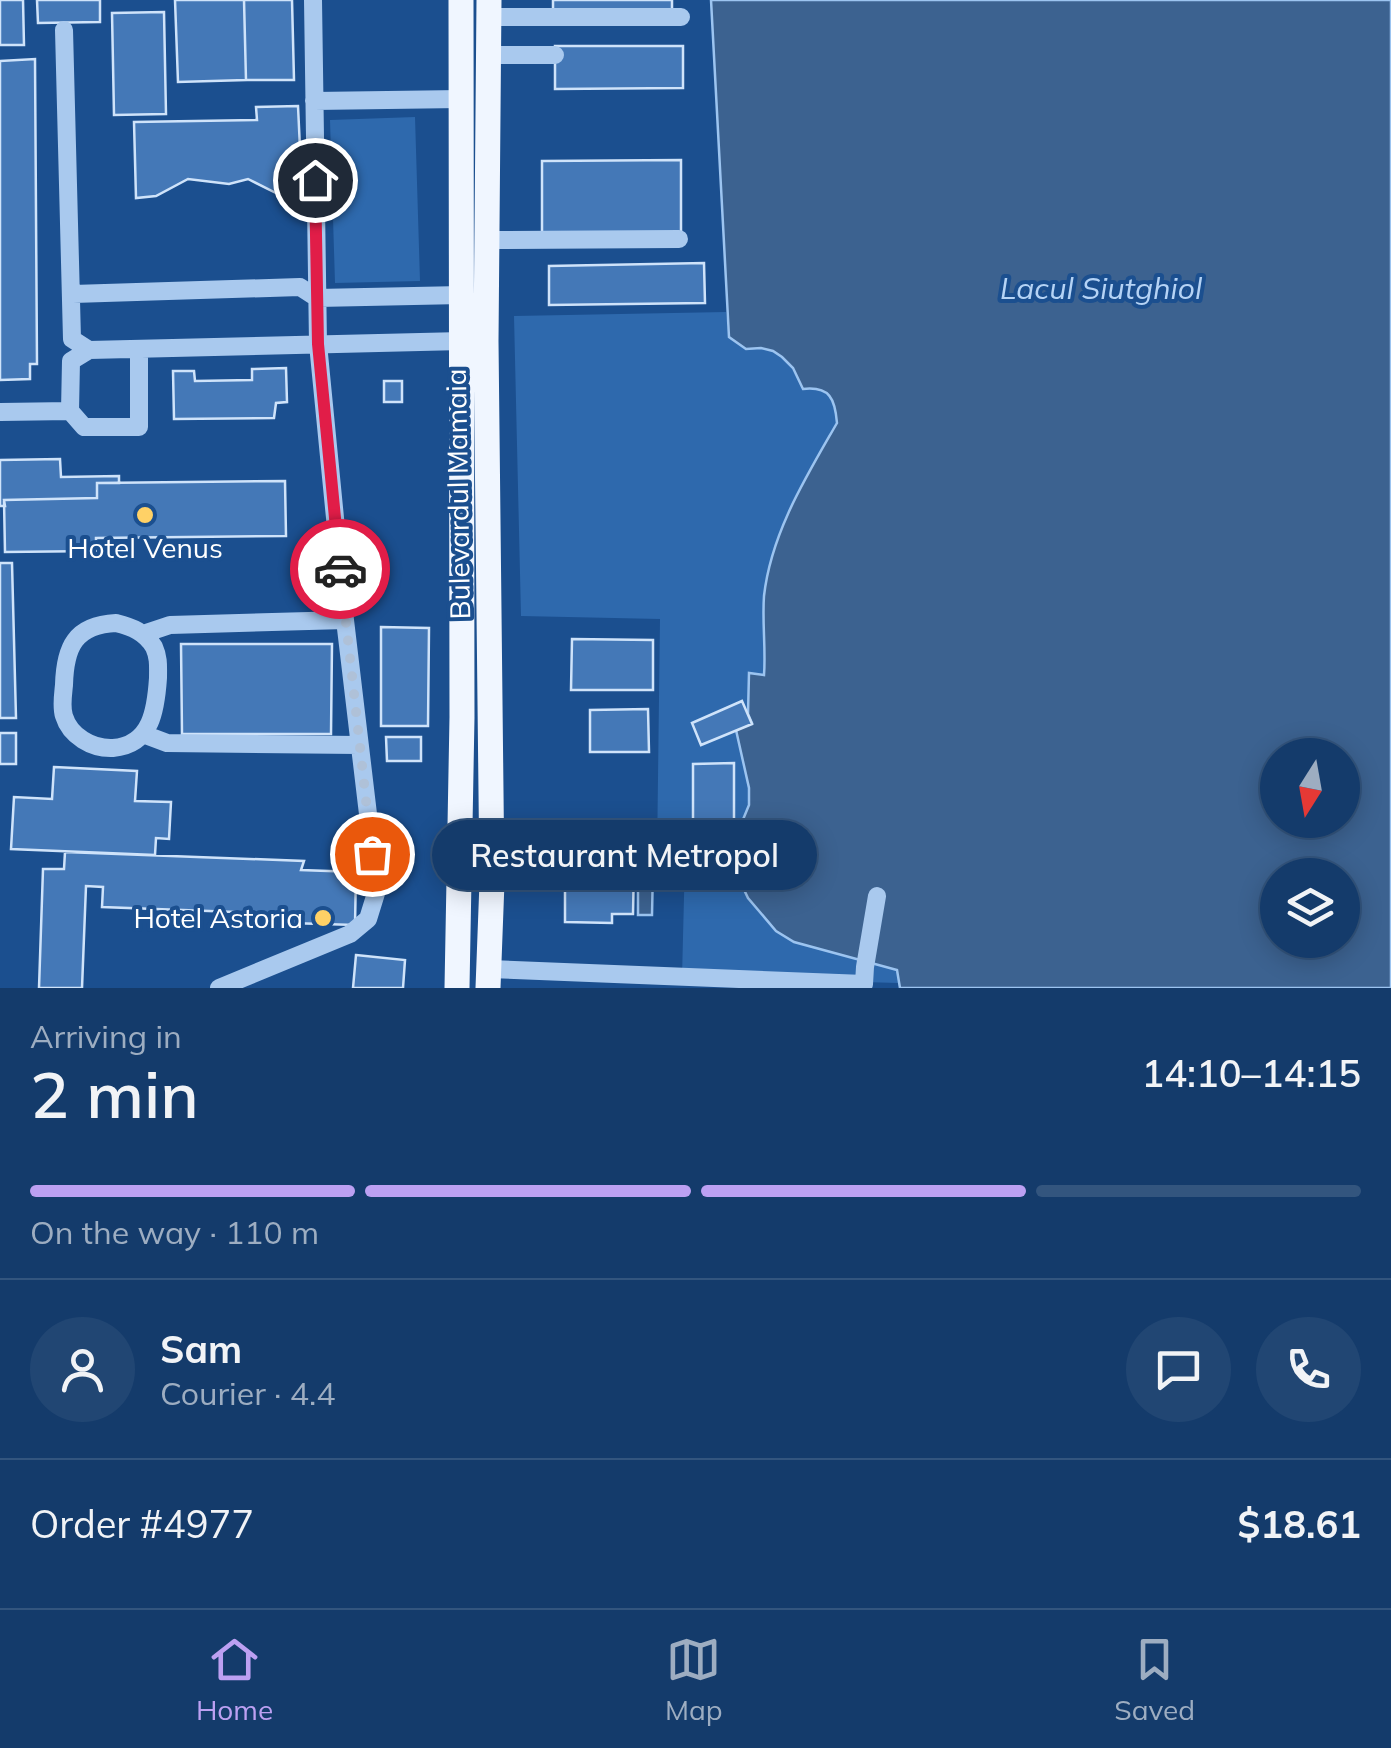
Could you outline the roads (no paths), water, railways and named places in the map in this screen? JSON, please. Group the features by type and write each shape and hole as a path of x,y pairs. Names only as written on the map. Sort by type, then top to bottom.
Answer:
{"main road":[{"name":"Bulevardul Mamaia","path":"457,988 462,736 461,0"},
{"name":"Bulevardul Mamaia","path":"489,8 489,978"}],"street":[{"path":"219,988 350,934 368,919 377,890 344,620 318,344 313,0"},
{"path":"489,8 681,17"},
{"path":"64,30 72,339 89,350"},
{"path":"489,55 555,55"},
{"path":"314,101 462,99"},
{"path":"487,240 679,239"},
{"path":"72,294 300,287 317,298 462,295"},
{"path":"139,349 139,427 84,426 70,411 72,361 89,350 462,341"},
{"path":"0,412 70,411"},
{"path":"144,634 170,625 344,620"},
{"path":"108,623 131,626 153,646 159,660 157,705 143,734 129,744 113,748 96,746 70,728 63,713 64,667 68,652 87,629 108,623"},
{"path":"143,734 167,743 358,744"},
{"path":"489,978 864,984 877,896"}],"water":[{"name":"Lacul Siutghiol","path":"711,0 1391,0 1391,988 900,988 897,970 794,942 776,931 748,898 728,856 749,805 736,730 752,723 748,714 749,673 764,675 764,596 774,550 792,506 837,423 829,396 819,390 803,389 793,368 782,357 761,348 746,349 729,337"},
{"path":"638,867 653,868 652,915 638,915"}],"place":[{"name":"Hotel Venus","path":"145,515"},
{"name":"Restaurant Metropol","path":"372,854"},
{"name":"Hotel Astoria","path":"323,918"}]}
